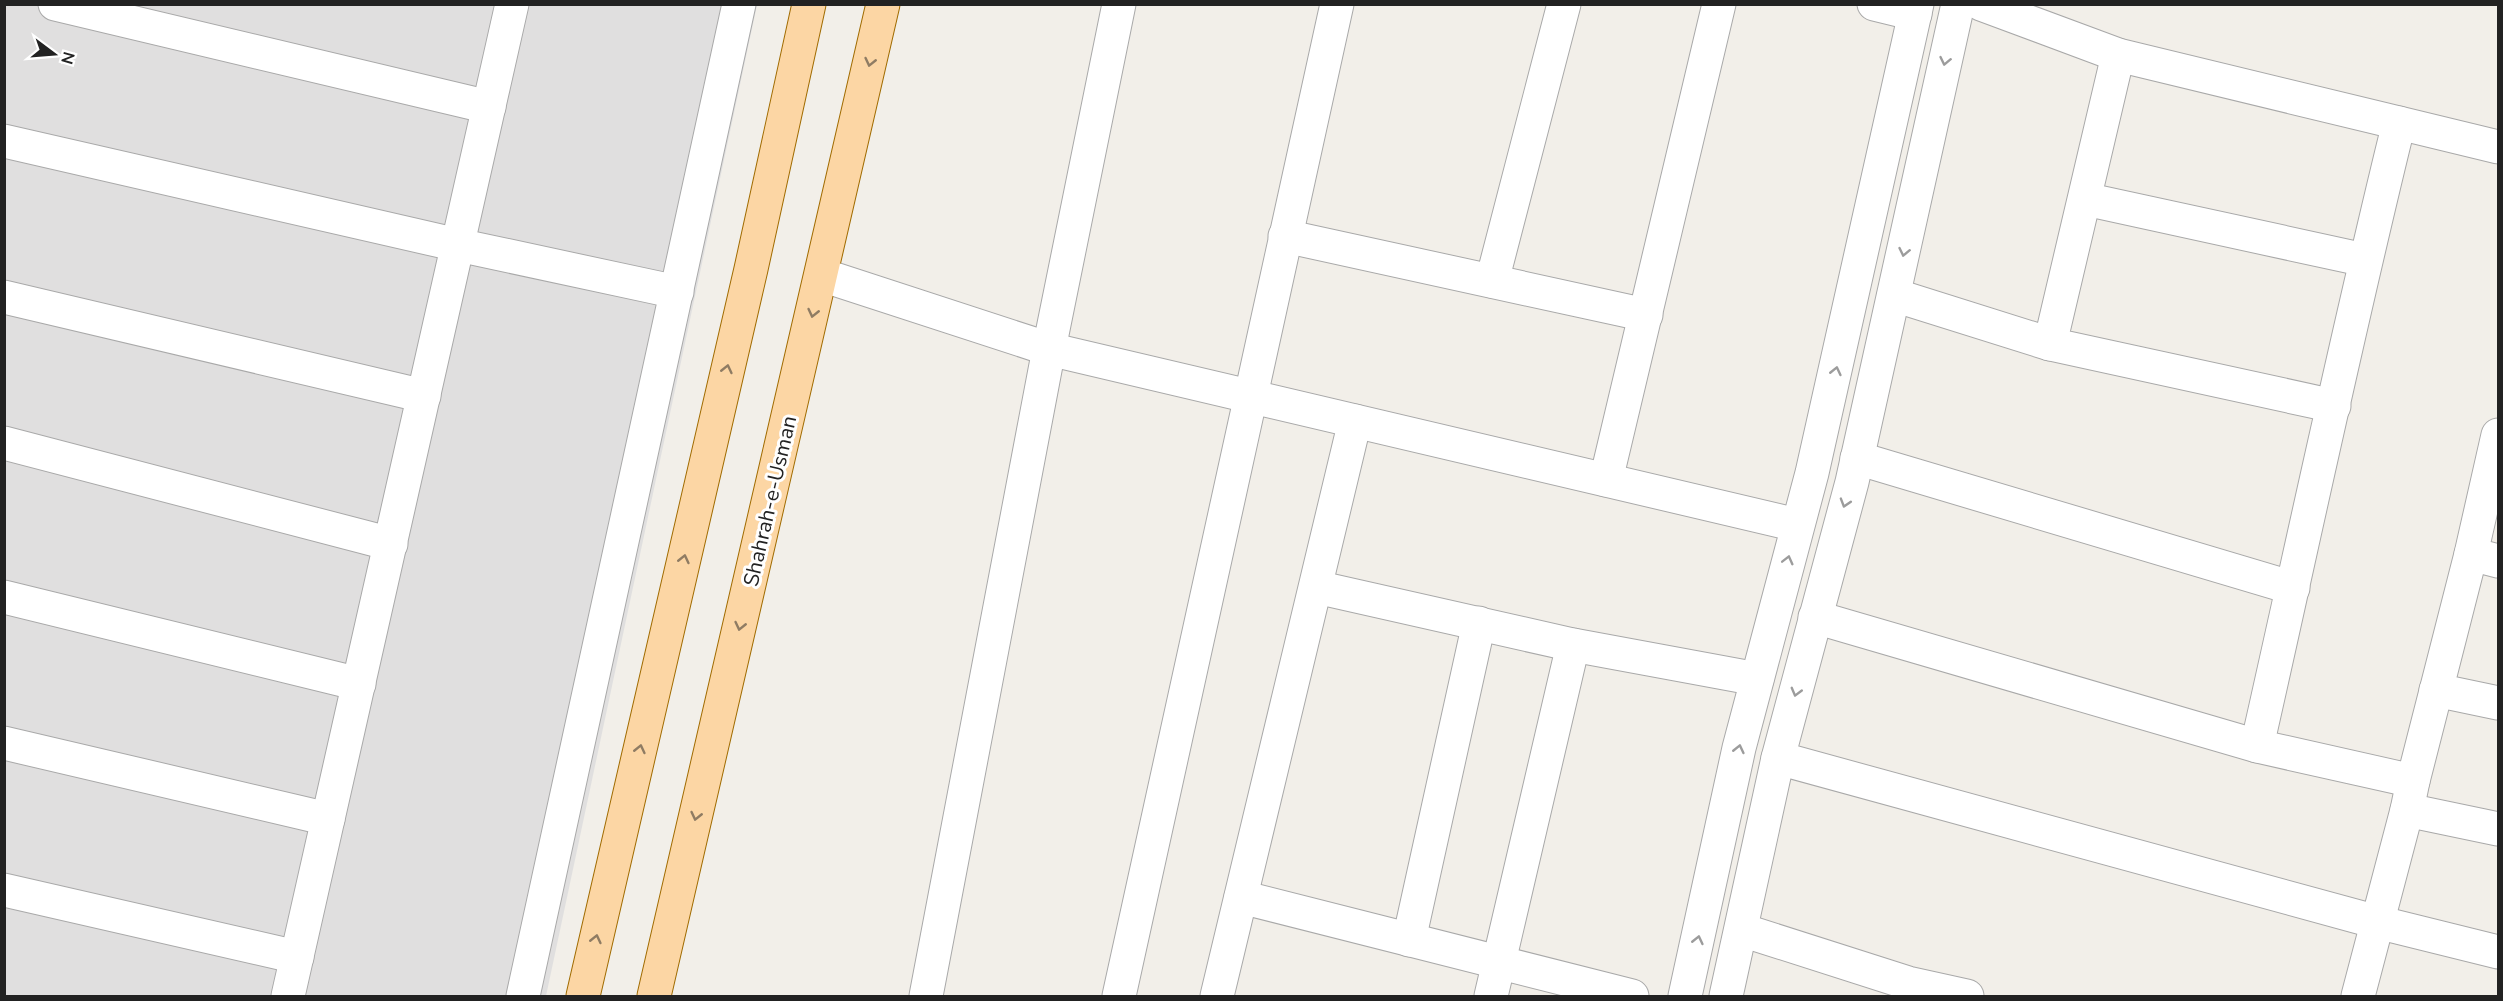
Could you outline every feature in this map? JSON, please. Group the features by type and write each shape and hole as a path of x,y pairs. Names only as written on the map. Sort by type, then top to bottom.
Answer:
{"main road":[{"path":"583,996 748,281 809,4"},
{"name":"Shahrah-e-Usman","path":"654,996 883,4"}],"street":[{"path":"55,4 489,107"},
{"path":"288,996 512,4"},
{"path":"523,996 739,4"},
{"path":"926,996 1049,350 1119,4"},
{"path":"1119,996 1337,4"},
{"path":"1492,281 1564,4"},
{"path":"1606,480 1719,4"},
{"path":"1685,996 1739,748 1812,473 1849,316 1916,9 1874,4"},
{"path":"1726,996 1778,758 1857,458 1958,4"},
{"path":"1981,4 2118,55 2499,147"},
{"path":"2050,344 2118,55"},
{"path":"2256,746 2365,260 2399,123"},
{"path":"4,141 458,245 677,292"},
{"path":"2085,199 2365,260"},
{"path":"1285,236 1646,315"},
{"path":"822,275 1049,350 1797,525"},
{"path":"1894,295 2050,344 2334,406"},
{"path":"4,297 424,396"},
{"path":"1217,996 1355,421"},
{"path":"2358,996 2436,690 2485,558 2499,435"},
{"path":"4,443 391,544"},
{"path":"1857,458 2293,588"},
{"path":"1316,587 1574,645 1757,679"},
{"path":"4,597 359,684"},
{"path":"1815,617 2256,746 2410,796 2499,829"},
{"path":"1409,940 1479,623"},
{"path":"1491,996 1574,645"},
{"path":"2436,690 2499,703"},
{"path":"4,743 328,819"},
{"path":"1778,758 2377,922 2499,952"},
{"path":"4,890 297,957"},
{"path":"1241,897 1632,996"},
{"path":"1742,930 1906,990 1967,996"}],"shaded area":[{"path":"5,5 757,5 546,996 5,996"}]}
